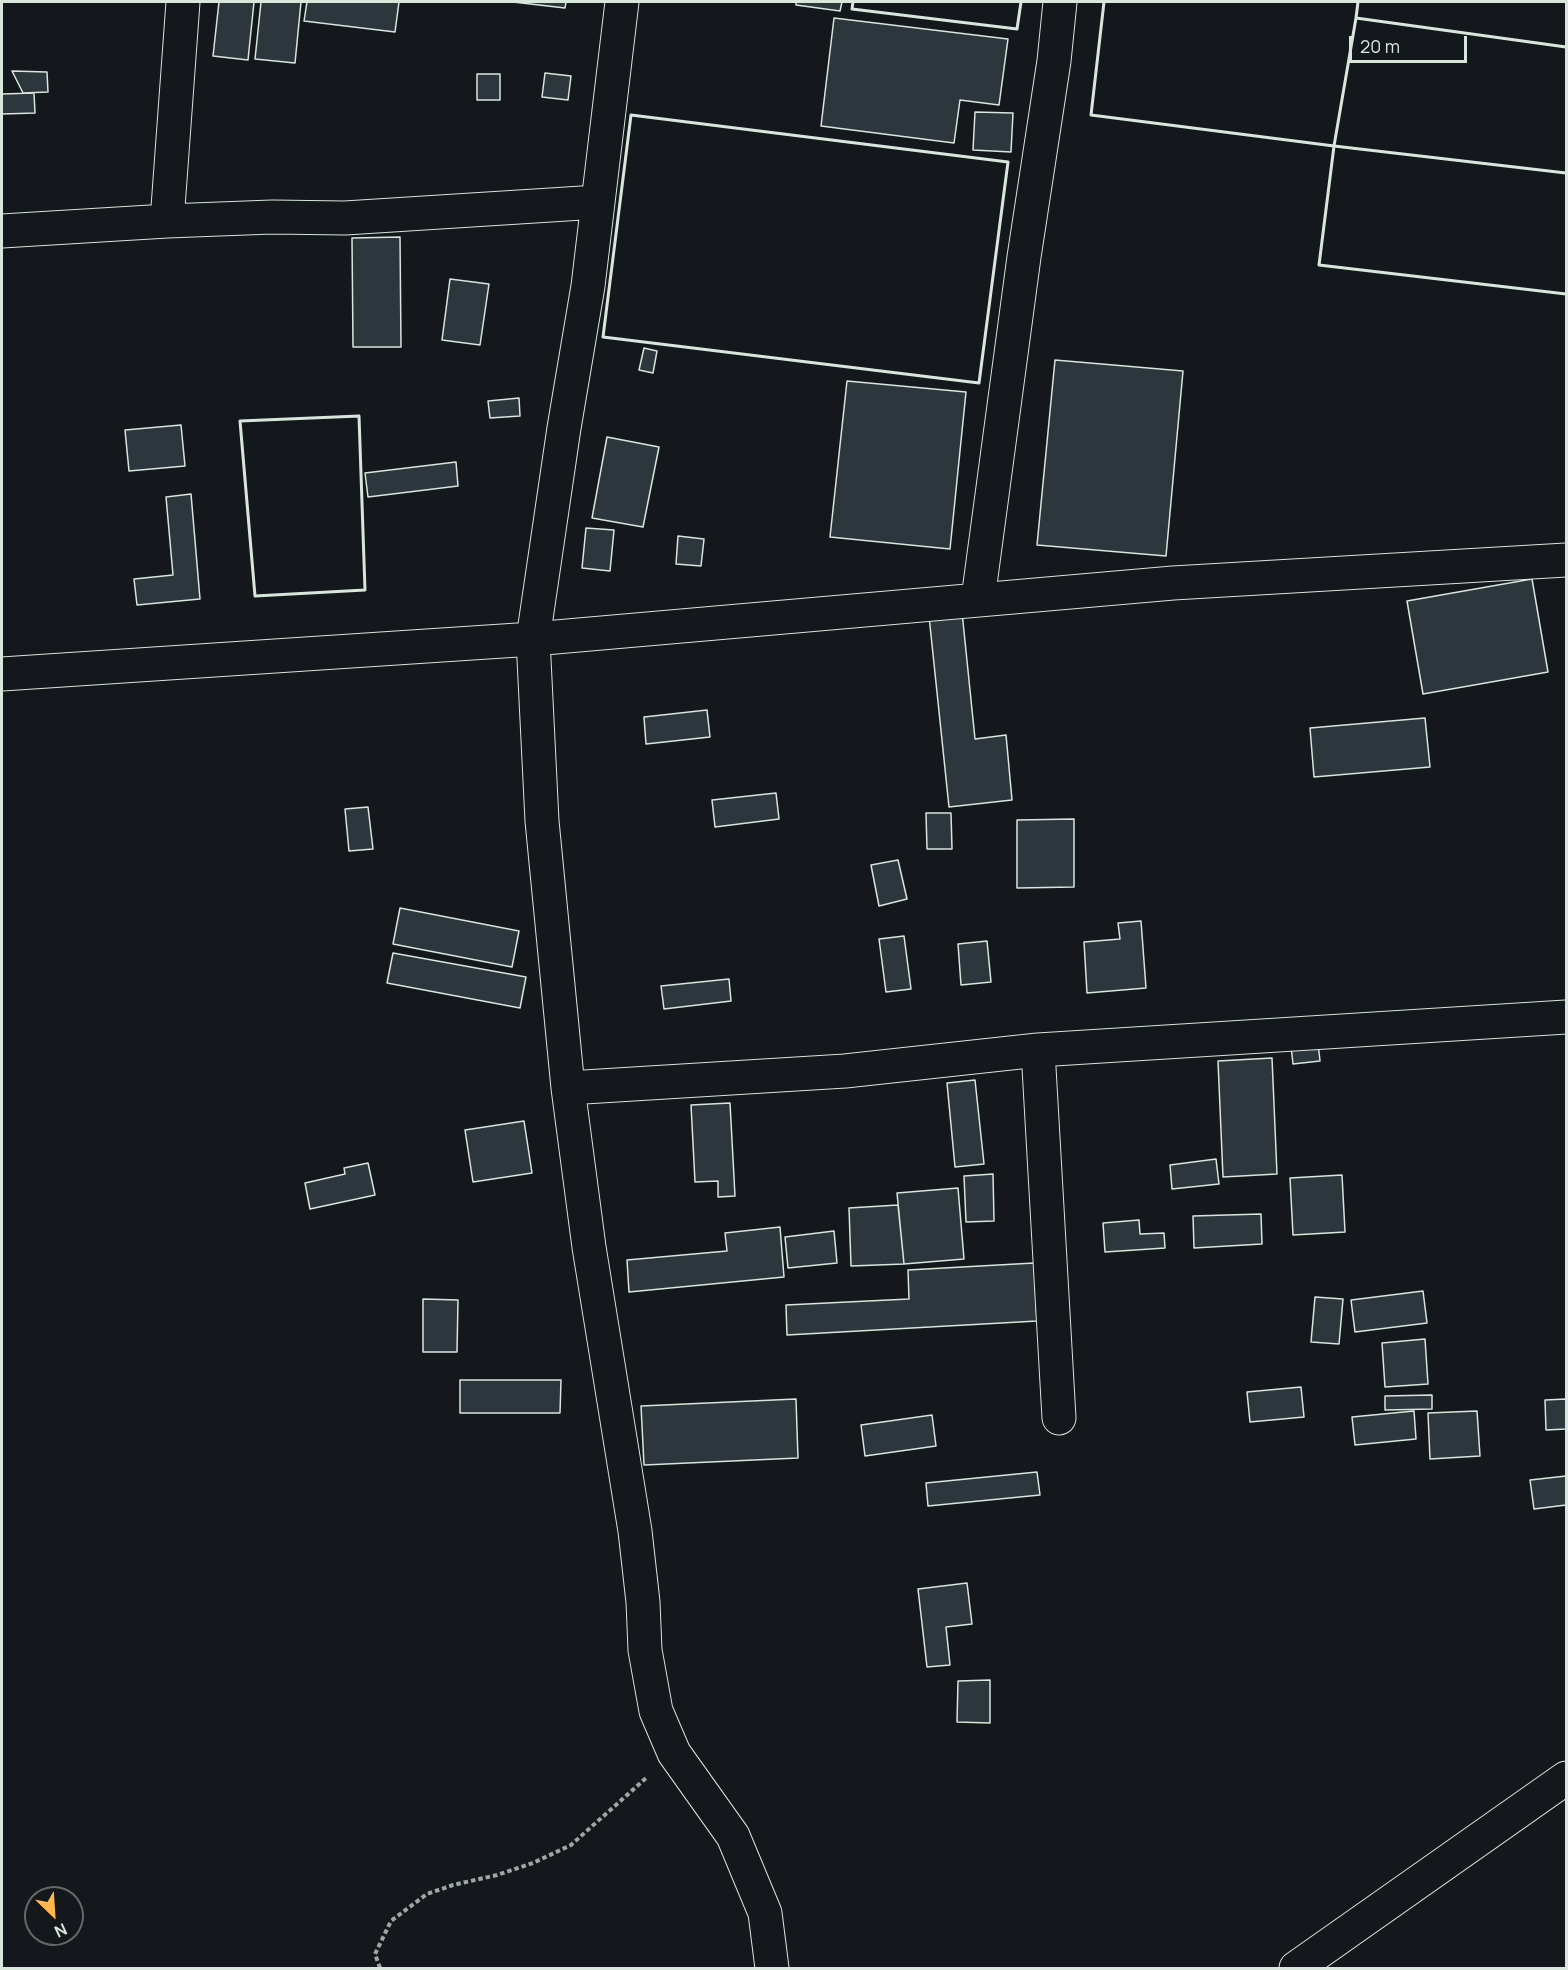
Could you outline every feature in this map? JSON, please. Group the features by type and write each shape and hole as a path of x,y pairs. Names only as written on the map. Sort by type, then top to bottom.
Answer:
{"street":[{"path":"167,221 183,2"},
{"path":"622,2 588,286 564,428 533,639 542,821 568,1088 589,1247 635,1531 643,1602 645,1650 656,1711 674,1753 733,1836 765,1913 772,1968"},
{"path":"978,599 1054,61 1060,2"},
{"path":"2,231 272,217 345,218 598,202"},
{"path":"2,674 533,639 1173,583 1566,560"},
{"path":"568,1088 844,1071 1038,1050 1566,1017"},
{"path":"1038,1050 1059,1418"},
{"path":"1296,1968 1566,1778"}],"path":[{"path":"380,1968 375,1954 391,1921 427,1894 533,1863 571,1845 674,1753"}],"building":[{"path":"219,2 254,2 248,60 213,56"},
{"path":"261,2 301,2 295,63 255,59"},
{"path":"307,2 399,2 395,32 304,21"},
{"path":"513,2 566,2 565,8"},
{"path":"796,2 842,2 840,11 796,5"},
{"path":"834,18 1008,39 999,105 960,100 954,143 821,126"},
{"path":"12,71 47,72 48,92 23,93"},
{"path":"545,73 571,76 568,100 542,97"},
{"path":"477,74 500,74 500,100 477,100"},
{"path":"34,93 35,113 2,114 2,94"},
{"path":"975,112 1013,113 1011,152 973,150"},
{"path":"400,237 401,347 353,347 352,238"},
{"path":"450,279 489,284 480,345 442,340"},
{"path":"644,348 657,351 653,373 639,370"},
{"path":"1055,360 1183,371 1166,556 1037,545"},
{"path":"847,381 966,392 950,549 830,537"},
{"path":"519,398 520,416 490,418 488,401"},
{"path":"181,425 185,466 129,471 125,430"},
{"path":"607,437 659,447 643,527 592,518"},
{"path":"456,462 458,486 368,497 365,473"},
{"path":"191,494 200,599 137,605 134,579 173,575 166,497"},
{"path":"586,528 614,530 610,571 582,568"},
{"path":"678,536 704,539 701,566 676,564"},
{"path":"1532,579 1548,672 1423,694 1407,601"},
{"path":"962,612 975,739 1006,735 1012,800 949,807 929,616"},
{"path":"707,710 710,737 646,744 644,717"},
{"path":"1425,718 1430,767 1314,777 1310,728"},
{"path":"776,793 779,819 715,827 712,800"},
{"path":"368,807 373,849 349,851 345,809"},
{"path":"926,813 951,813 952,849 927,849"},
{"path":"1074,819 1074,887 1017,888 1017,820"},
{"path":"898,860 907,899 879,906 871,865"},
{"path":"400,908 519,931 512,967 393,944"},
{"path":"1141,921 1146,988 1087,993 1084,942 1120,939 1118,923"},
{"path":"904,936 911,989 886,992 879,939"},
{"path":"987,941 991,982 961,985 958,944"},
{"path":"393,953 526,977 520,1008 387,983"},
{"path":"729,979 731,1001 664,1009 661,986"},
{"path":"1318,1043 1320,1061 1293,1064 1291,1046"},
{"path":"1272,1058 1277,1174 1223,1177 1218,1061"},
{"path":"975,1080 984,1164 955,1167 947,1083"},
{"path":"730,1103 735,1196 718,1197 718,1181 695,1182 691,1105"},
{"path":"524,1121 532,1173 473,1182 465,1130"},
{"path":"1216,1159 1219,1184 1172,1189 1170,1165"},
{"path":"368,1163 375,1195 310,1209 305,1183 345,1174 344,1168"},
{"path":"993,1174 994,1221 966,1222 964,1176"},
{"path":"1342,1175 1345,1232 1293,1235 1290,1178"},
{"path":"958,1188 964,1259 904,1264 897,1193"},
{"path":"898,1205 904,1264 851,1266 849,1208"},
{"path":"1261,1214 1262,1244 1194,1248 1193,1216"},
{"path":"1139,1220 1140,1234 1164,1233 1165,1248 1105,1252 1103,1223"},
{"path":"780,1227 784,1277 629,1292 627,1260 727,1251 725,1233"},
{"path":"834,1231 837,1263 788,1268 785,1237"},
{"path":"1034,1263 1037,1321 787,1335 786,1305 909,1299 908,1270"},
{"path":"1423,1291 1427,1323 1355,1332 1351,1300"},
{"path":"1315,1297 1343,1299 1339,1344 1311,1342"},
{"path":"423,1299 458,1300 457,1352 423,1352"},
{"path":"1425,1339 1428,1384 1385,1387 1382,1343"},
{"path":"460,1380 561,1380 560,1413 460,1413"},
{"path":"1301,1387 1304,1417 1250,1422 1247,1392"},
{"path":"1432,1395 1432,1409 1385,1410 1385,1396"},
{"path":"796,1399 798,1458 644,1465 641,1406"},
{"path":"1566,1399 1566,1429 1546,1430 1545,1400"},
{"path":"1414,1411 1416,1439 1355,1445 1352,1417"},
{"path":"1477,1411 1480,1456 1430,1459 1428,1413"},
{"path":"932,1415 936,1446 865,1456 861,1425"},
{"path":"1037,1472 1040,1495 928,1506 926,1483"},
{"path":"1566,1476 1566,1505 1534,1509 1530,1480"},
{"path":"967,1583 972,1624 946,1627 950,1665 927,1667 918,1589"},
{"path":"990,1680 990,1723 957,1722 958,1681"}],"wall":[{"path":"853,2 852,9 1017,29 1021,2"},
{"path":"1104,2 1091,115 1334,146 1356,18"},
{"path":"1358,2 1356,18 1566,47"},
{"path":"631,115 1008,162 979,383 603,337 631,115"},
{"path":"1566,173 1334,146 1319,265 1566,294"},
{"path":"359,416 365,590 255,596 240,421 359,416"}]}
